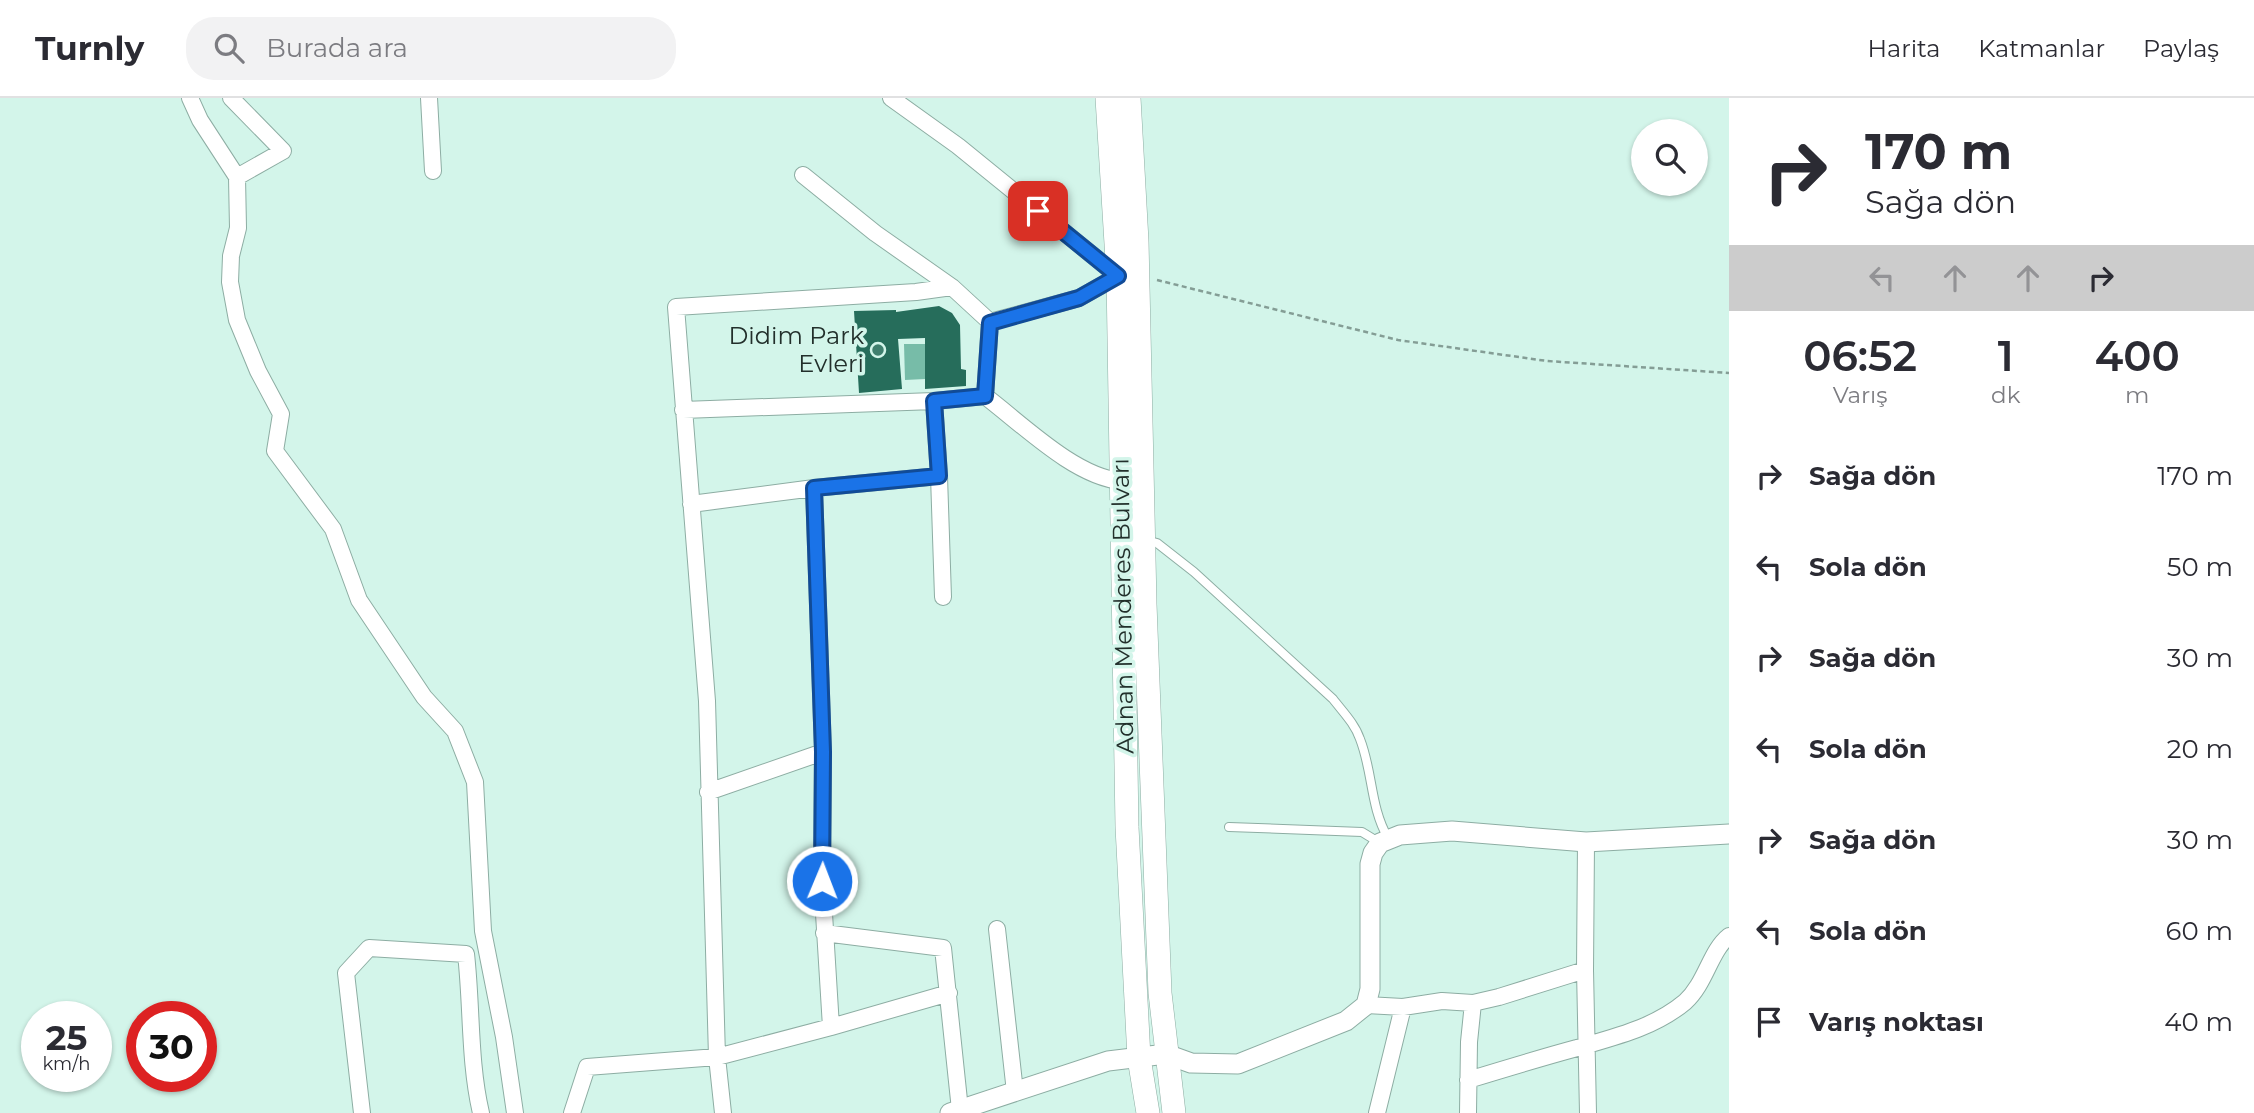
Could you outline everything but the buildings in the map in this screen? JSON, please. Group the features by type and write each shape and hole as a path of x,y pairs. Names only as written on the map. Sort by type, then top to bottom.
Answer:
{"main road":[{"name":"Adnan Menderes Bulvarı","path":"1107,98 1128,275 1143,540 1160,993 1174,1113"},
{"name":"Adnan Menderes Bulvarı","path":"1129,98 1128,275 1121,481 1127,827 1139,1058 1148,1113"}],"street":[{"path":"190,98 200,120 237,177 238,228 231,256 230,282 237,320 258,371 281,414 275,452 333,529 359,600 424,697 455,731 475,782 483,930 515,1113"},
{"path":"230,98 283,151 237,177"},
{"path":"429,98 433,171"},
{"path":"891,98 1128,275 1079,298 990,323"},
{"path":"803,175 875,233 952,287 990,323"},
{"path":"723,1113 717,1057 707,701 676,307 916,292 952,287"},
{"path":"985,396 990,323"},
{"path":"683,410 934,401 985,396 1079,467 1097,477 1121,481"},
{"path":"934,401 943,597"},
{"path":"691,503 939,476"},
{"path":"814,488 823,752 822,881 831,1027"},
{"path":"708,792 823,752"},
{"path":"824,933 943,948 949,993 955,1111 1108,1061 1166,1054 1191,1063 1238,1064 1346,1021 1366,1005 1370,989 1370,864 1373,853 1384,841 1399,835 1452,831 1586,842 1729,834"},
{"path":"1586,842 1588,1113"},
{"path":"997,929 1014,1092"},
{"path":"1468,1080 1659,1020 1686,1001 1705,976 1721,942 1729,936"},
{"path":"362,1113 346,974 369,948 466,954 471,994 475,1087 481,1113"},
{"path":"1366,1005 1403,1007 1441,1001 1474,1003 1585,970"},
{"path":"471,994 495,989"},
{"path":"572,1113 587,1066 717,1057 949,993"},
{"path":"1468,1113 1469,1042 1474,1003"},
{"path":"1377,1113 1403,1007"}],"lane":[{"path":"1143,540 1157,543 1180,560 1333,699 1352,722 1361,740 1384,841"},
{"path":"1229,827 1362,832 1384,841"}],"path":[{"path":"1128,275 1398,340 1547,361 1729,373"}],"shaded area":[{"path":"904,344 925,344 925,379 905,380"}],"place":[{"name":"Didim Park Evleri","path":"878,350"}],"route":[{"path":"822,881 823,752 814,488 939,476 934,401 985,396 990,323 1079,298 1118,276 1038,211"}]}
